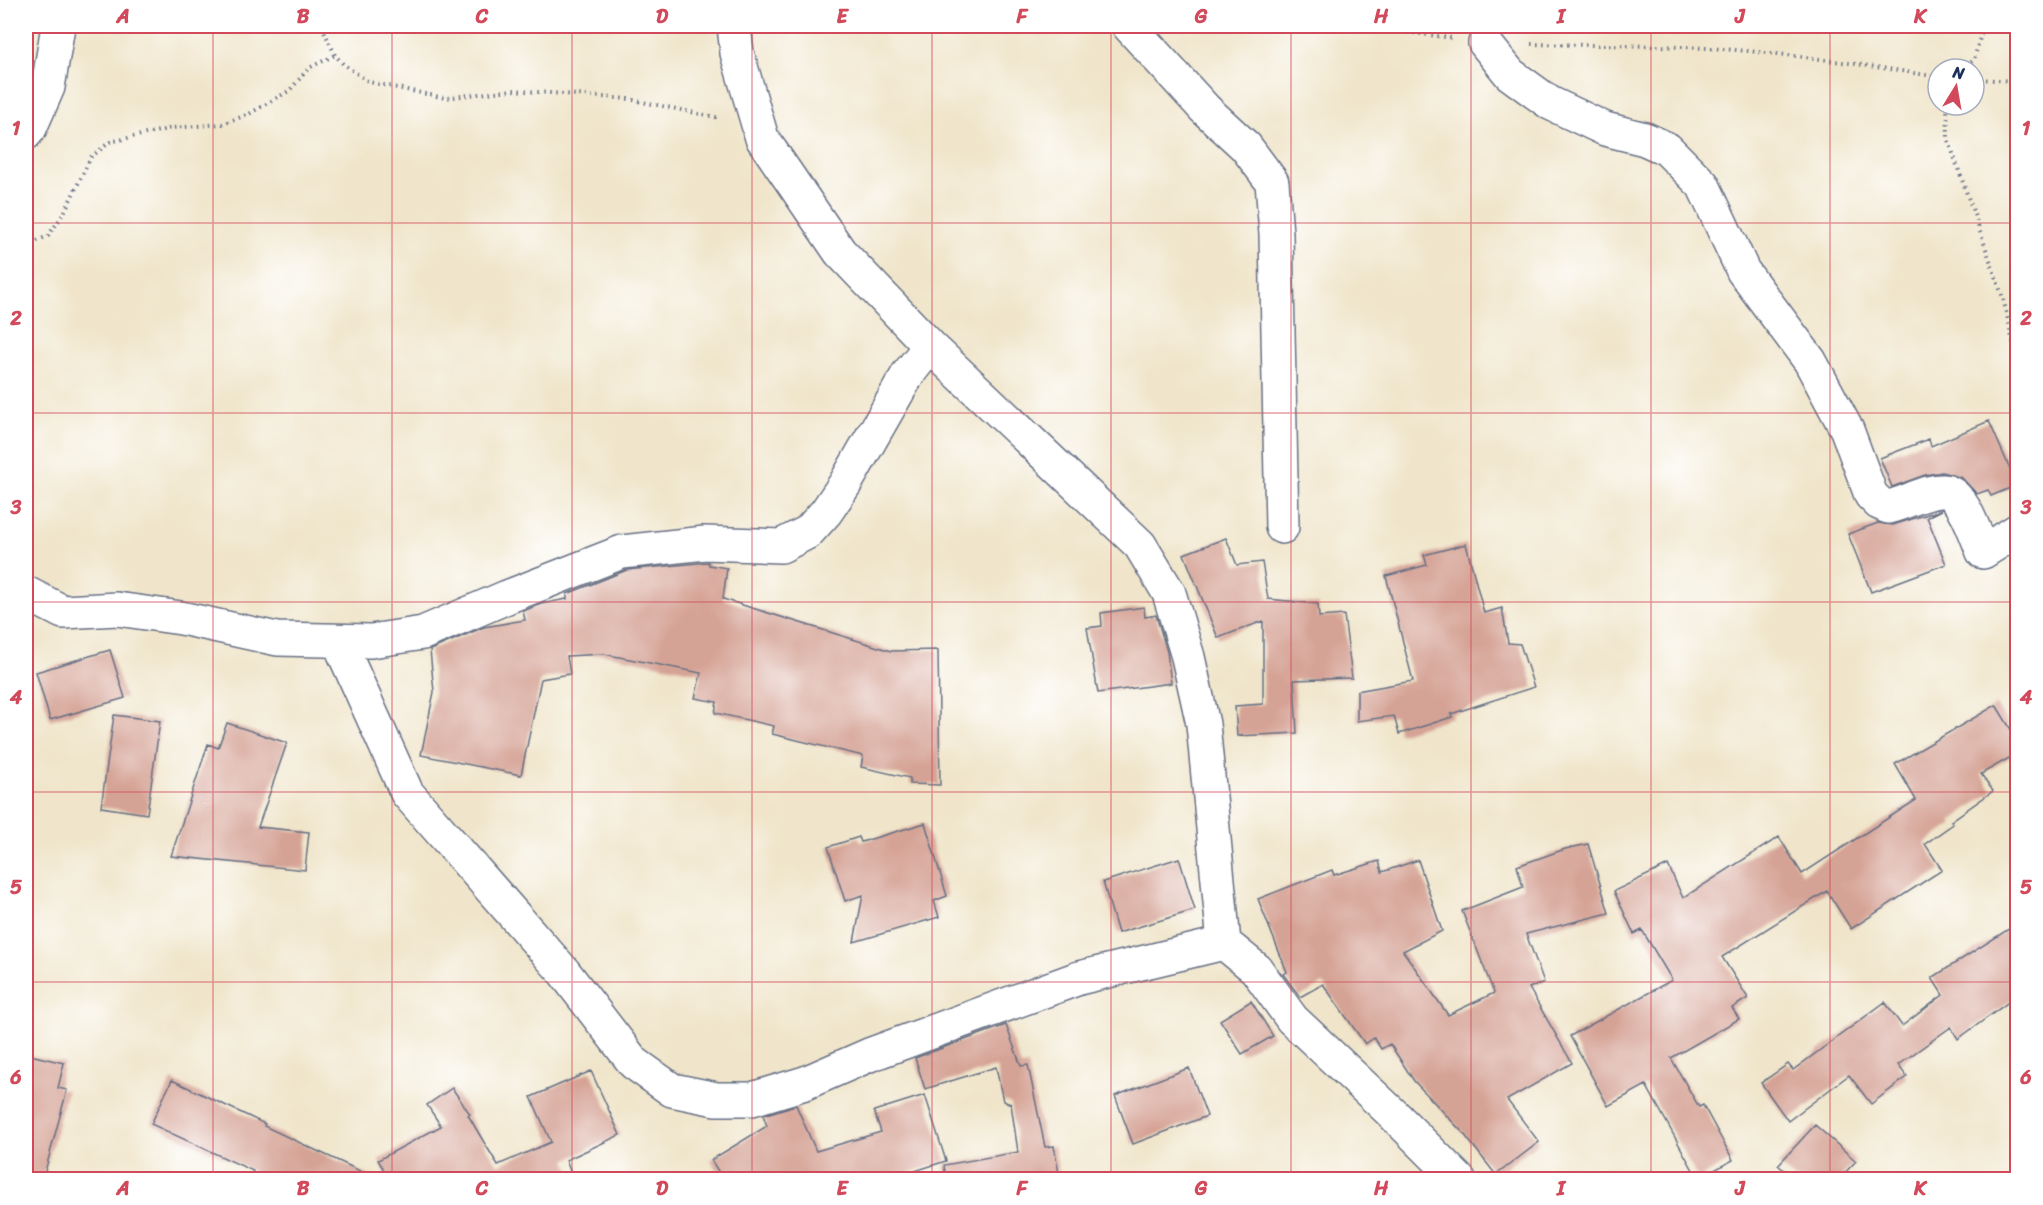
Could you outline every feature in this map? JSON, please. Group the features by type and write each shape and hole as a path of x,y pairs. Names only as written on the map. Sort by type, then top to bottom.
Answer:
{"street":[{"path":"26,133 48,87 58,26"},
{"path":"734,26 737,53 762,138 840,252 930,346 1140,545 1169,593 1188,657 1203,724 1224,943 1256,969 1292,1019 1459,1179"},
{"path":"1129,26 1205,109 1246,147 1272,182 1276,234 1282,526"},
{"path":"1485,43 1510,74 1550,103 1605,129 1645,139 1667,149 1703,185 1743,271 1810,361 1847,430 1871,495 1879,503 1888,507 1943,490 1955,494 1965,510 1983,552 2018,530"},
{"path":"26,593 63,612 117,609 182,618 277,639 371,641 423,633 622,552 705,543 781,546 808,532 826,512 845,484 908,375 930,346"},
{"path":"339,642 407,793 564,972 634,1063 672,1090 716,1099 752,1099 805,1083 869,1055 1079,978 1224,943"}],"path":[{"path":"322,26 335,55 343,64 369,82 445,98 512,90 628,99 716,118 757,119"},
{"path":"1360,26 1485,43 1684,47 1799,57 1926,75"},
{"path":"1975,57 1983,26"},
{"path":"26,246 48,236 64,213 92,158 110,142 172,128 222,124 249,114 289,91 309,68 335,55"},
{"path":"1986,80 2018,81"},
{"path":"1947,117 1948,139 2003,298 2018,364"}],"building":[{"path":"1989,421 2017,485 1991,496 1988,490 1977,494 1962,478 1942,472 1925,475 1892,487 1880,458 1929,439 1931,446"},
{"path":"1941,510 1927,517 1946,564 1871,592 1848,534 1878,523 1893,525"},
{"path":"1226,538 1237,565 1262,562 1268,599 1318,604 1319,617 1344,615 1352,678 1294,680 1297,733 1237,736 1235,706 1263,704 1263,621 1218,638 1184,554"},
{"path":"1466,544 1484,613 1502,608 1508,643 1520,644 1534,687 1399,734 1394,716 1357,721 1357,691 1413,681 1386,576 1427,565 1424,555"},
{"path":"708,562 709,565 727,568 723,599 891,651 938,650 940,785 910,784 910,778 861,767 863,756 772,734 774,726 715,713 717,702 695,698 701,673 604,654 567,656 570,674 541,679 521,775 421,755 434,692 430,650 484,627 525,620 523,611 541,604 567,599 567,594 627,570"},
{"path":"1144,607 1145,617 1156,615 1167,652 1171,683 1098,693 1087,628 1102,626 1101,613"},
{"path":"110,650 125,698 50,720 36,672"},
{"path":"1996,705 2018,741 2018,753 1981,774 1993,791 1951,821 1953,824 1925,844 1942,870 1851,929 1827,891 1722,957 1748,998 1732,1008 1739,1019 1671,1058 1699,1107 1703,1105 1733,1160 1698,1179 1646,1085 1608,1106 1570,1036 1672,980 1642,930 1634,934 1614,891 1668,865 1683,898 1779,837 1802,874 1916,800 1895,764"},
{"path":"114,715 160,721 147,814 101,807"},
{"path":"227,723 287,743 258,827 309,832 305,870 171,856 208,744 218,748"},
{"path":"925,823 947,896 934,901 939,917 854,942 863,895 845,901 828,847 859,837 861,842"},
{"path":"1588,844 1609,913 1526,934 1544,982 1529,988 1572,1063 1507,1100 1539,1142 1496,1175 1464,1134 1414,1081 1390,1044 1381,1049 1374,1038 1365,1044 1323,984 1300,997 1283,974 1287,972 1258,899 1332,870 1334,875 1379,861 1382,872 1418,860 1442,931 1403,951 1448,1015 1494,993 1462,911 1523,887 1517,866 1565,849"},
{"path":"1179,858 1195,910 1118,933 1103,882"},
{"path":"2018,923 2018,995 1958,1039 1951,1027 1898,1065 1907,1077 1871,1104 1849,1075 1788,1121 1761,1083 1788,1064 1793,1070 1885,1002 1902,1026 1943,995 1932,978"},
{"path":"1251,1001 1273,1036 1242,1054 1220,1020"},
{"path":"1006,1025 1021,1066 1028,1065 1045,1147 1054,1146 1060,1179 946,1179 944,1165 1018,1152 1011,1104 1003,1101 996,1067 925,1089 915,1058"},
{"path":"26,1054 64,1063 58,1088 67,1090 43,1179 26,1179"},
{"path":"1189,1068 1207,1116 1133,1144 1115,1096"},
{"path":"591,1071 620,1135 566,1160 573,1179 389,1179 378,1160 441,1126 427,1105 452,1088 470,1114 468,1115 498,1165 551,1142 531,1097"},
{"path":"172,1080 377,1179 249,1179 253,1171 151,1124"},
{"path":"925,1095 946,1161 890,1179 723,1179 711,1160 767,1126 763,1115 796,1105 816,1151 881,1132 874,1111"},
{"path":"1815,1125 1856,1161 1839,1179 1795,1179 1778,1165"}]}
